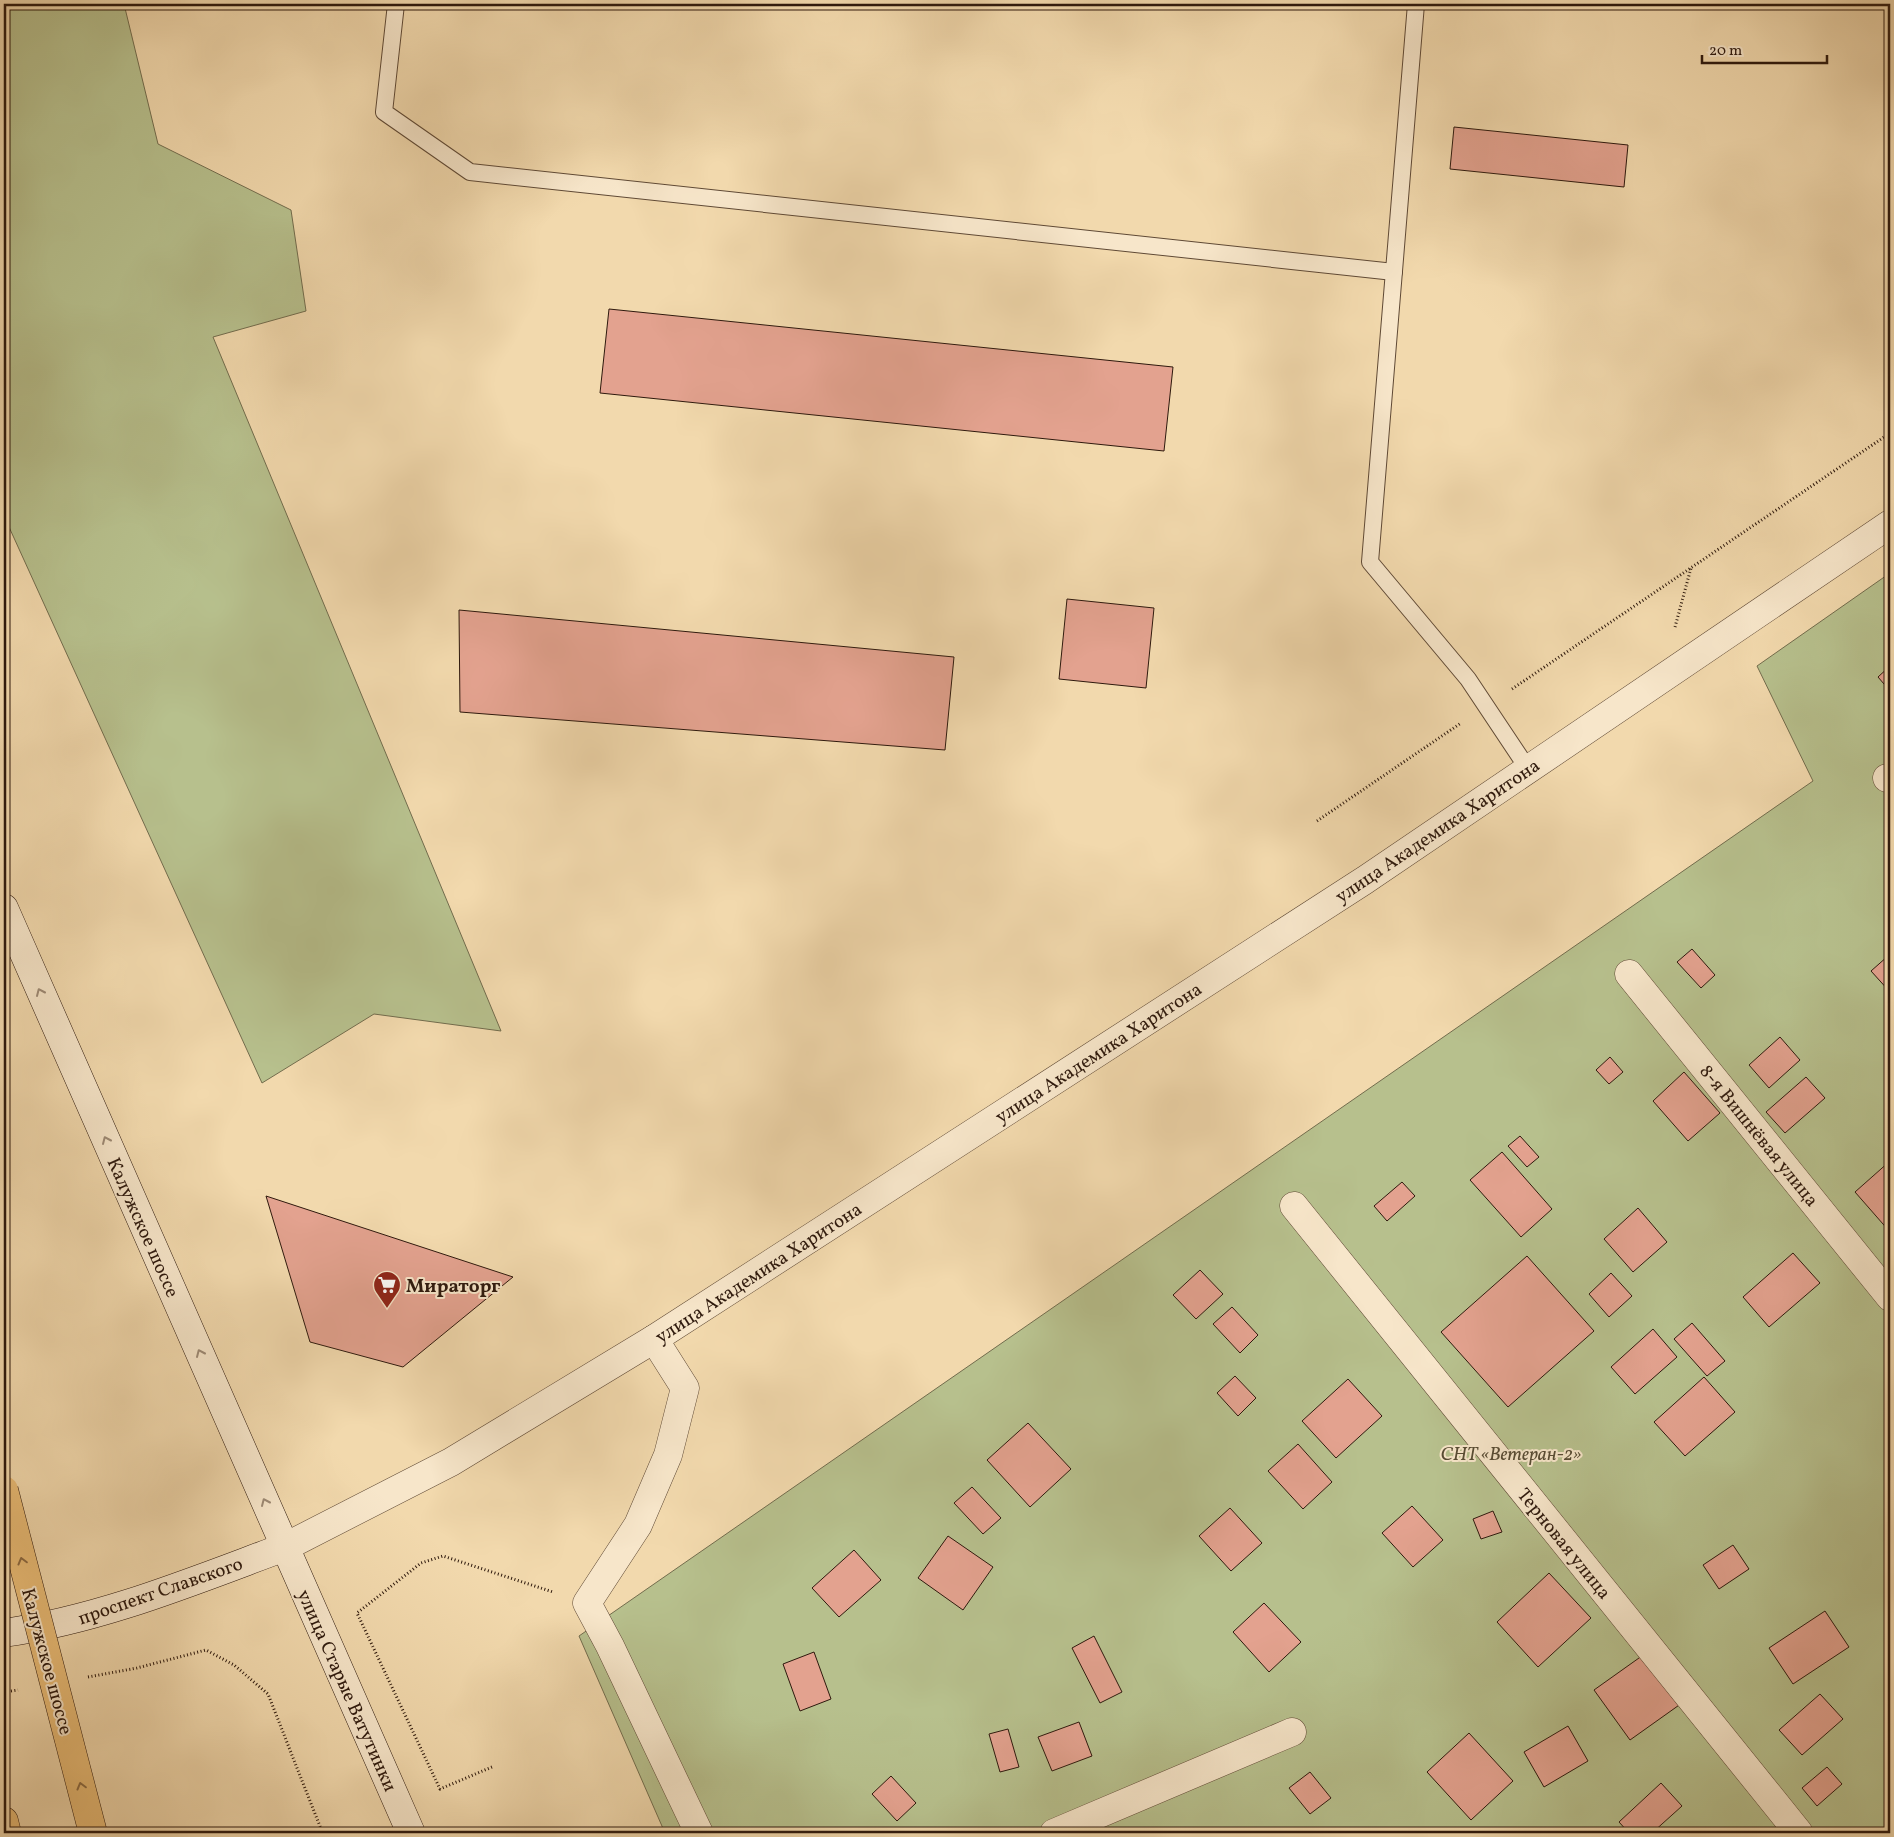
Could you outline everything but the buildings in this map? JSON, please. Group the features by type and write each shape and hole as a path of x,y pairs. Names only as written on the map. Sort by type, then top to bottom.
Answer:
{"highway":[{"name":"Калужское шоссе","path":"4,1490 93,1833"},
{"path":"4,1821 7,1833"}],"street":[{"name":"улица Академика Харитона","path":"285,1547 452,1462 654,1339 1365,880 1890,524"},
{"name":"Калужское шоссе","path":"4,908 285,1547"},
{"name":"8-я Вишнёвая улица","path":"1629,974 1890,1297"},
{"name":"Терновая улица","path":"1294,1206 1799,1833"},
{"path":"654,1339 685,1388 668,1455 638,1525 587,1603 610,1646 699,1833"},
{"name":"проспект Славского","path":"4,1634 43,1628 137,1602 285,1547"},
{"name":"улица Старые Ватутинки","path":"285,1547 411,1833"},
{"path":"1054,1833 1292,1732"}],"lane":[{"path":"396,4 384,112 470,172 1394,272"},
{"path":"1416,4 1370,562 1468,679 1528,769"}],"path":[{"path":"1317,821 1890,433"},
{"path":"492,1768 440,1789 357,1613 421,1563 443,1556 587,1603"},
{"path":"80,1678 137,1668 206,1650 234,1665 268,1694 322,1831 308,1833"},
{"path":"4,1692 23,1689"}],"green space":[{"path":"4,4 124,4 158,144 291,210 306,311 213,337 501,1031 374,1014 262,1083 4,516"},
{"name":"СНТ «Ветеран-2»","path":"1890,573 1890,1833 665,1833 579,1636 1813,781 1757,666"}],"place":[{"name":"Мираторг","path":"387,1309"}]}
